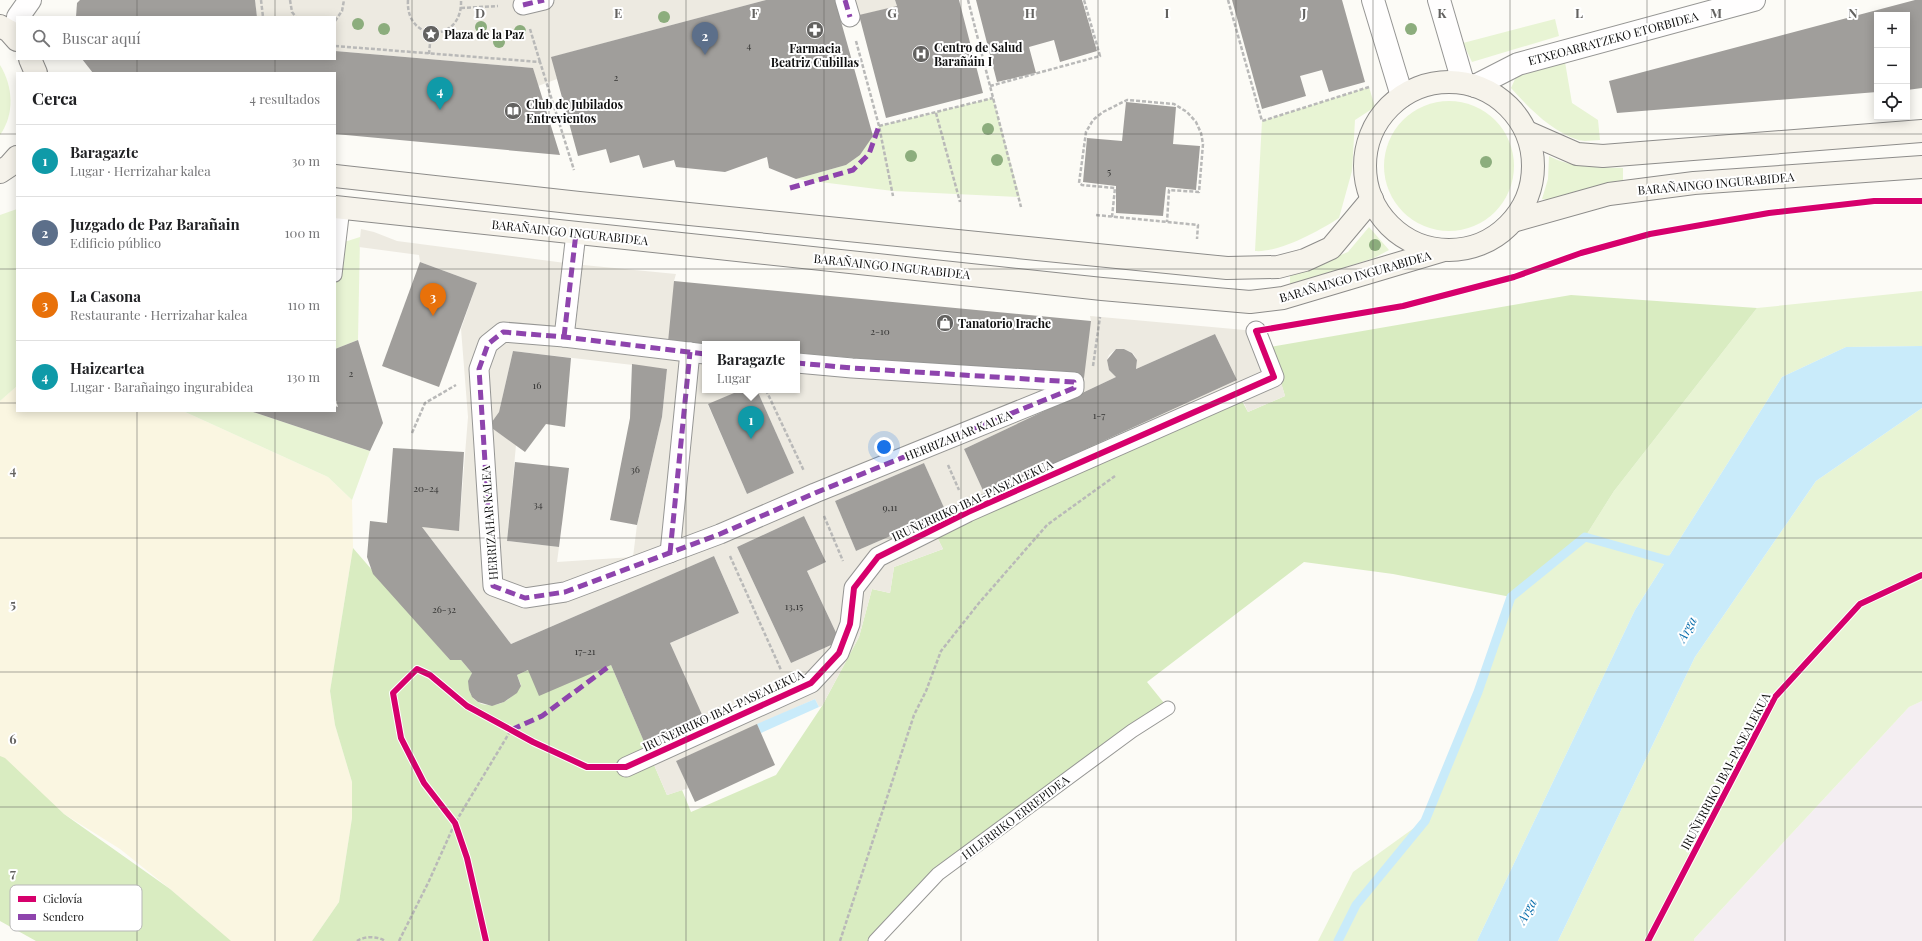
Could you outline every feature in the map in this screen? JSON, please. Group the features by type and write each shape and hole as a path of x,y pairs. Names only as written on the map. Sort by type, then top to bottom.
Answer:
{"main road":[{"path":"30,60 36,72"},
{"path":"1441,82 1469,84 1496,96 1514,112 1527,132 1533,155 1533,179 1526,201 1513,221 1494,238 1470,248 1444,250 1421,245 1400,234 1384,219 1372,199 1365,171 1368,142 1381,116 1402,96 1421,86 1441,82"},
{"path":"1527,132 1577,154 1603,156 1922,131"},
{"path":"0,172 9,166 16,158"},
{"name":"BARAÑAINGO INGURABIDEA","path":"1513,221 1617,193 1694,183 1922,167"},
{"path":"336,176 579,203 1227,268 1278,267 1305,260 1331,248 1372,199"},
{"name":"BARAÑAINGO INGURABIDEA","path":"339,207 1102,289 1250,302 1283,298 1444,250"}],"street":[{"path":"19,16 30,0"},
{"path":"522,6 544,0"},
{"path":"1373,0 1402,96"},
{"path":"1439,0 1469,84"},
{"name":"ETXEOARRATZEKO ETORBIDEA","path":"1469,84 1518,64 1754,0"},
{"path":"564,337 576,232"},
{"name":"IRUÑERRIKO IBAI-PASEALEKUA","path":"626,767 811,683 840,653 850,624 854,588 878,557 968,512 1274,377 1256,331"},
{"name":"HERRIZAHAR KALEA","path":"670,553 697,353 564,337 503,332 488,344 480,369 493,586 525,598 565,592 670,553 720,534 815,493 1074,388 1074,382"},
{"path":"800,363 1074,382"}],"lane":[{"path":"336,258 339,207"},
{"name":"HILERRIKO ERREPIDEA","path":"875,941 938,874 1132,731 1168,708"}],"path":[{"path":"261,0 263,16"},
{"path":"290,0 292,12 295,16"},
{"path":"336,20 342,11 344,0"},
{"path":"408,0 407,8 412,21 423,30 431,33 444,31 455,24 461,8 461,0"},
{"path":"968,0 1021,207"},
{"path":"990,86 1100,56 1084,0"},
{"path":"1228,0 1262,121 1370,87"},
{"path":"461,8 522,6 574,170"},
{"path":"848,9 879,126 893,196"},
{"path":"429,54 431,33"},
{"path":"336,46 540,62"},
{"path":"879,126 993,98"},
{"path":"1112,217 1115,188 1082,185 1079,183 1086,132 1093,120 1103,112 1127,100 1174,104 1188,112 1196,122 1201,133 1203,144 1199,192 1169,190 1167,222"},
{"path":"936,113 960,202"},
{"path":"1096,215 1198,225 1196,246"},
{"path":"1074,382 1091,384 1100,317"},
{"path":"412,433 425,403 449,390 480,369"},
{"path":"767,393 815,493 854,588"},
{"path":"939,442 968,512"},
{"path":"840,941 914,715 926,691 941,651 979,603 1047,525 1116,476"},
{"path":"720,534 752,608 792,692"},
{"path":"486,941 467,858 455,822 424,783 401,738 393,693 417,669 430,675 467,706 511,730 587,767 626,767"},
{"path":"399,941 429,881 455,822 511,730"},
{"path":"358,941 362,937 382,938 386,941"}],"shaded area":[{"name":"Plaza de la Paz","path":"255,0 766,0 552,57 557,79 538,86 533,68 336,51 336,16 257,16"},
{"path":"835,0 895,0 897,6 841,20"},
{"path":"361,229 374,232 397,241 573,264 676,274 674,281 703,341 702,393 734,393 708,405 747,494 794,473 758,393 800,393 800,353 1091,321 1090,316 1256,331 1266,330 1285,396 1248,412 1243,401 974,517 937,537 943,549 894,567 890,593 872,589 859,637 822,706 819,707 815,699 676,761 689,788 667,795 645,744 703,719 670,643 739,613 714,556 511,644 422,527 459,530 468,417 461,329 477,283 420,262 419,255 359,247","holes":["1215,334 1237,380 985,495 964,449 1116,377 1109,370 1107,360 1109,355 1116,349 1124,349 1133,353 1137,360 1136,369","513,351 667,369 662,417 637,525 633,557 557,562 559,547 507,541 516,445 489,426 499,412","924,463 946,512 856,551 835,501","804,516 826,562 807,571 840,641 791,663 737,547"]},
{"path":"16,387 16,412 185,412 328,477 352,500 353,548 330,691 335,725 352,782 352,818 339,902 312,941 227,941 204,918 170,889 120,849 64,814 0,757 0,401"},
{"path":"1922,701 1922,941 1694,941 1694,939 1909,707"}],"green space":[{"path":"1555,19 1559,36 1472,62 1463,43"},
{"path":"1565,62 1572,103 1598,120 1600,140 1580,141 1559,131 1533,111 1511,88 1516,77"},
{"path":"0,65 8,82 10,91 10,109 5,127 0,135"},
{"path":"1369,87 1375,107 1355,120 1352,171 1339,218 1310,235 1287,245 1265,251 1255,251 1262,121"},
{"path":"993,98 1020,197 893,191 796,179 846,165 860,155 879,126"},
{"path":"1455,101 1480,108 1495,120 1507,135 1513,153 1513,179 1507,197 1495,212 1480,224 1462,230 1443,231 1418,224 1403,212 1391,197 1385,179 1384,160 1391,135 1403,120 1418,108 1436,102"},
{"path":"1549,156 1575,165 1623,168 1623,181 1594,187 1554,201 1542,199 1548,179"},
{"path":"16,209 16,387 0,401 0,215"},
{"path":"1369,227 1389,250 1374,258 1290,285 1290,276 1348,252"},
{"path":"360,237 358,340 336,349 336,245"},
{"path":"1922,291 1922,346 1846,347 1782,377 1635,610 1477,941 1318,941 1353,872 1425,820 1511,597 1585,537 1614,491 1757,308"},
{"path":"1571,295 1757,308 1614,491 1585,537 1511,597 1393,574 1304,562 1147,682 1168,708 955,862 877,941 312,941 339,902 352,818 352,782 335,725 330,691 353,548 450,660 461,660 472,673 469,685 471,694 476,701 493,705 503,702 513,696 521,685 517,675 528,670 611,665 667,795 682,790 691,812 776,775 822,706 859,637 872,589 890,593 894,567 943,549 937,537 974,517 1242,401 1248,412 1285,396 1270,347"},
{"path":"1922,408 1922,701 1909,707 1694,939 1694,941 1558,941 1695,657 1816,481"},
{"path":"185,412 253,412 370,451 352,500 328,477"},
{"path":"0,756 5,758 64,814 170,889 231,941 36,941 18,931 142,931 142,885 10,885 10,927 0,921"}],"water":[{"name":"Arga","path":"1922,346 1922,408 1816,481 1695,657 1558,941 1477,941 1635,610 1782,377 1846,347"},
{"path":"815,699 819,707 761,733 757,724"}],"building":[{"path":"80,0 255,0 257,16 76,16 77,3"},
{"path":"766,0 835,0 873,136 860,155 846,165 796,179 769,168 767,157 725,172 676,167 674,160 643,168 639,155 610,163 606,149 578,156 551,57"},
{"name":"Centro de Salud Barañáin I","path":"895,0 959,0 983,93 886,118 859,15 897,6"},
{"path":"976,0 1082,0 1097,51 1060,62 1054,40 1029,47 1036,73 997,82"},
{"path":"1232,0 1342,0 1365,82 1329,92 1322,70 1300,76 1306,96 1262,109"},
{"path":"1915,0 1922,0 1922,88 1910,90 1910,12 1874,12 1874,92 1617,113 1609,81"},
{"path":"336,51 533,68 560,155 336,134 336,72 92,72 83,60 336,60"},
{"path":"1126,102 1176,107 1173,144 1200,146 1196,190 1166,187 1163,216 1116,213 1116,186 1083,182 1087,138 1122,141"},
{"path":"420,262 477,283 439,387 382,366"},
{"path":"674,281 1091,321 1084,378 800,353 800,341 702,341 702,345 668,342"},
{"path":"1215,334 1237,380 985,495 964,449 1116,377 1109,370 1107,360 1116,349 1124,349 1132,353 1137,360 1136,369"},
{"path":"358,340 383,423 370,451 253,412 336,412 336,406 338,407 336,400 336,349"},
{"path":"513,351 571,358 565,427 546,424 525,452 489,426 499,412"},
{"path":"632,364 667,369 662,417 637,525 610,520 630,418"},
{"path":"734,393 758,393 794,473 747,494 708,404"},
{"path":"393,448 464,452 459,531 422,527 511,644 714,556 739,613 670,643 704,719 645,744 611,665 539,696 528,670 517,675 521,686 517,693 504,702 492,706 478,702 472,697 469,690 468,681 472,673 461,660 450,660 373,574 367,557 370,521 387,523"},
{"path":"515,462 569,468 559,547 507,541"},
{"path":"924,463 946,512 856,551 835,501"},
{"path":"804,516 826,562 807,571 840,641 791,663 737,547"},
{"path":"757,724 775,765 695,802 676,761"}],"waterway":[{"path":"1338,941 1356,905 1425,821 1478,692 1511,597 1585,537 1666,560 1678,560"}],"marked path":[{"path":"523,5 544,0"},
{"path":"845,0 850,17"},
{"path":"790,188 853,170 869,154 879,126"},
{"path":"564,337 576,233"},
{"path":"702,354 564,337 503,332 488,344 479,369 493,586 525,598 565,592 720,534 815,493 1074,388 1074,382 800,363"},
{"path":"670,553 690,352"},
{"path":"511,730 542,716 611,665"}],"cycle path":[{"path":"486,941 467,858 455,823 424,783 401,738 393,693 417,669 430,675 467,706 533,742 587,767 626,767 811,683 839,653 850,624 854,588 878,557 968,512 1274,377 1256,331 1403,306 1514,277 1581,253 1650,234 1769,213 1874,201 1922,201"},
{"path":"1648,941 1775,697 1860,604 1922,575"}],"place":[{"name":"Farmacia Beatriz Cubillas","path":"815,30"},
{"name":"Plaza de la Paz","path":"431,34"},
{"name":"Centro de Salud Barañáin I","path":"921,54"},
{"name":"Juzgado de Paz Barañain","path":"705,55"},
{"name":"Haizeartea","path":"440,110"},
{"name":"Club de Jubilados Entrevientos","path":"513,111"},
{"name":"La Casona","path":"433,316"},
{"name":"Tanatorio Irache","path":"945,323"},
{"name":"Baragazte","path":"751,439"}]}
